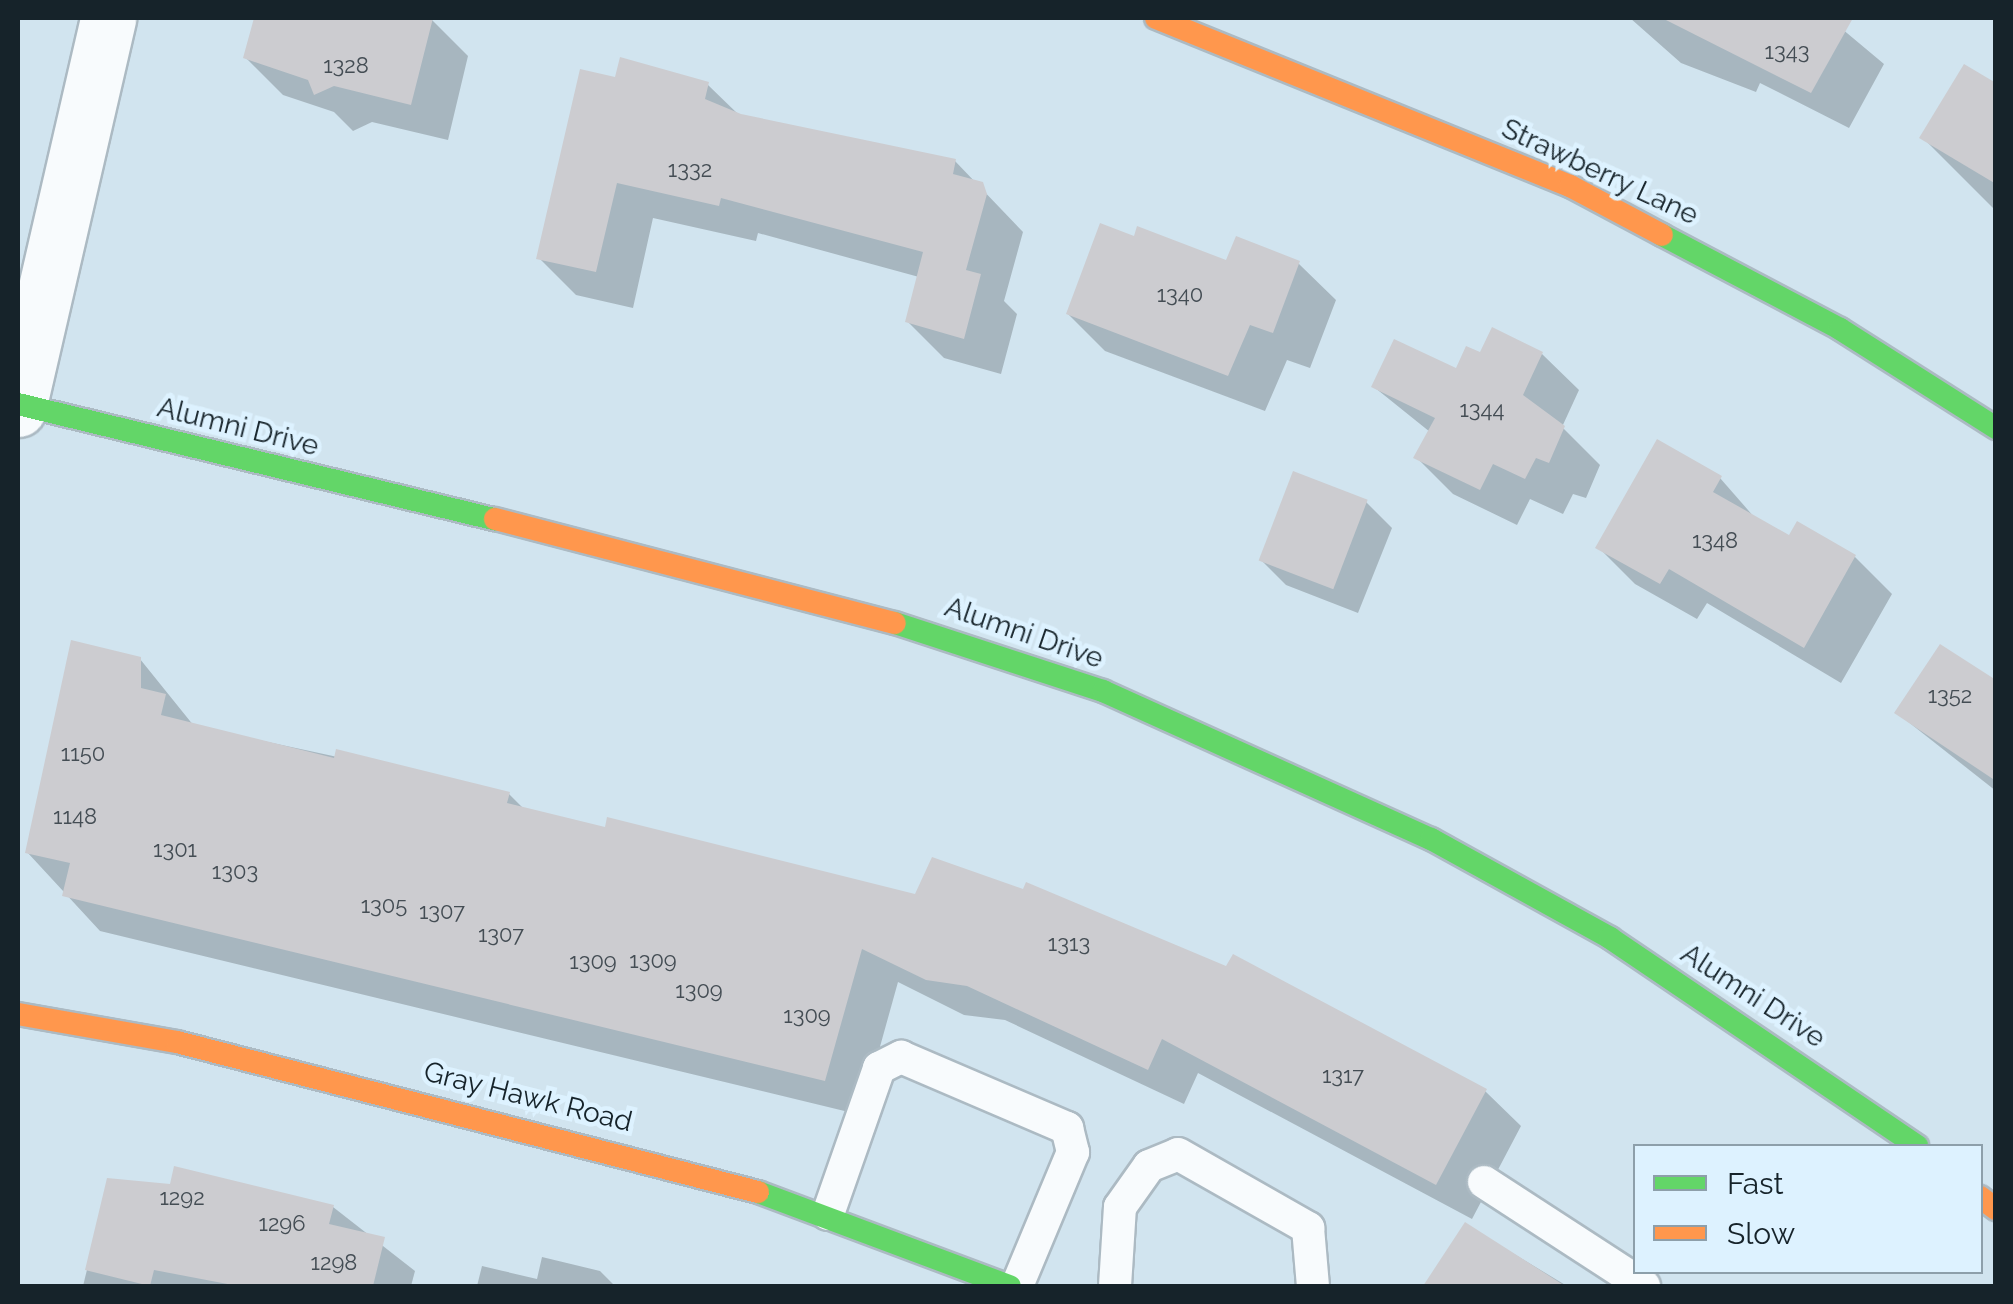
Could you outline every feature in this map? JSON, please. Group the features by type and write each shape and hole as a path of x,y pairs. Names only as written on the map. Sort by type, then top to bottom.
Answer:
{"main road":[{"name":"Strawberry Lane","path":"1175,20 1570,186 1840,330 1996,428"},
{"name":"Alumni Drive","path":"18,406 804,594 1121,698 1431,840 1610,938 1914,1144"},
{"name":"Gray Hawk Road","path":"18,1014 177,1042 615,1149 828,1214 1014,1286"}],"street":[{"path":"18,406 108,18"}],"lane":[{"path":"828,1214 878,1068 901,1057 1066,1128 1073,1152 1014,1286"},
{"path":"1115,1286 1120,1207 1149,1166 1178,1154 1308,1228 1314,1286"},
{"path":"1484,1182 1644,1286"}],"building":[{"path":"254,18 433,18 411,105 334,86 314,95 308,80 243,58"},
{"path":"1662,18 1853,18 1811,93"},
{"path":"620,57 709,82 705,99 741,114 956,159 953,174 983,182 987,194 966,270 981,274 964,339 905,322 923,252 721,198 719,206 617,183 596,272 536,259 580,69 615,77"},
{"path":"1964,64 1996,83 1996,184 1919,138"},
{"path":"1100,223 1134,236 1137,226 1226,260 1236,236 1300,261 1273,333 1250,325 1228,376 1066,314"},
{"path":"1492,327 1543,352 1523,395 1565,426 1549,463 1536,458 1525,479 1493,464 1480,490 1413,458 1435,418 1371,387 1394,339 1456,368 1466,346 1480,352"},
{"path":"1657,439 1722,476 1713,492 1789,535 1797,521 1856,555 1804,648 1669,569 1660,584 1595,548"},
{"path":"1293,471 1368,500 1333,589 1259,561"},
{"path":"71,640 141,657 141,688 166,694 161,715 334,758 336,749 510,792 507,803 605,827 607,817 915,894 932,857 1023,889 1026,882 1226,966 1233,954 1487,1089 1436,1185 1162,1039 1148,1070 967,986 926,980 862,949 825,1081 62,896 70,863 25,853"},
{"path":"1940,644 1996,680 1996,781 1894,713"},
{"path":"174,1166 334,1205 329,1224 385,1237 373,1286 238,1286 154,1270 150,1286 85,1270 107,1178 170,1184"},
{"path":"1465,1222 1565,1286 1423,1286"}],"traffic: fast":[{"path":"1662,235 1840,329 1996,428"},
{"path":"18,404 495,519"},
{"path":"895,623 1103,691 1431,839 1610,938 1914,1144"},
{"path":"758,1192 1010,1286"}],"traffic: slow":[{"path":"1156,18 1570,186 1662,235"},
{"path":"495,519 895,623"},
{"path":"18,1014 177,1042 758,1192"},
{"path":"1983,1199 1996,1209"}]}
